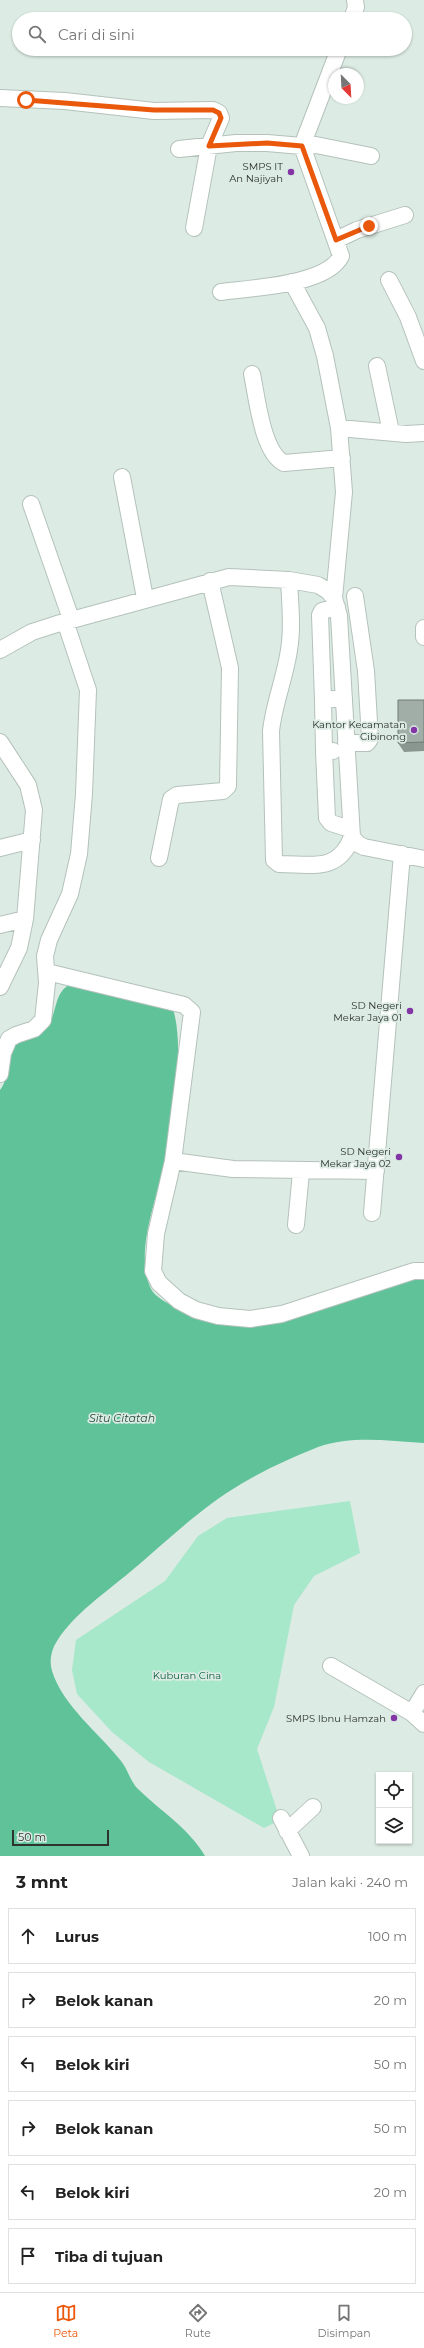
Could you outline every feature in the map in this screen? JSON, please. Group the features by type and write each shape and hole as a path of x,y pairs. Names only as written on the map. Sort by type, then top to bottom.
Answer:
{"street":[{"path":"354,12 356,7 355,0"},
{"path":"222,292 292,282 322,272 337,264 341,256 302,146 336,56"},
{"path":"0,98 65,101 152,110 213,110 219,113 221,118 209,146 194,228"},
{"path":"179,149 267,143 302,146 316,145 371,156"},
{"path":"336,240 357,230 405,215"},
{"path":"389,280 408,317 424,361"},
{"path":"292,282 318,328 339,428 342,458 343,511 335,602"},
{"path":"377,366 391,432"},
{"path":"252,374 267,440 272,452 279,460 284,463 342,458"},
{"path":"339,428 424,433"},
{"path":"122,477 145,598"},
{"path":"0,1074 3,1053 10,1039 16,1035 34,1029 41,1024 47,972 45,956 46,948 70,894 79,854 84,794 88,690 68,620 30,504"},
{"path":"0,650 32,632 68,620 145,598 218,580 289,580 318,585 328,591 335,602 339,616 351,833 344,854 329,863 279,864 274,860 271,731 273,713 289,650 291,624 289,580"},
{"path":"159,858 171,799 178,795 223,791 228,786 230,668 218,580"},
{"path":"324,751 369,742 369,712 366,671 355,596"},
{"path":"335,602 322,611 320,615 327,818 331,823 351,833 358,844 364,847 424,859"},
{"path":"424,628 424,637"},
{"path":"324,700 369,712"},
{"path":"0,742 21,772 31,794 34,810 25,920 19,948 0,987"},
{"path":"0,848 32,840"},
{"path":"372,1213 402,854"},
{"path":"0,925 25,920"},
{"path":"47,972 184,1005 192,1012 173,1161 156,1234 153,1271 165,1291 179,1302 196,1310 235,1318 268,1317 414,1271 424,1271"},
{"path":"173,1161 226,1169 301,1172 376,1171"},
{"path":"296,1225 301,1172"},
{"path":"331,1666 412,1713 424,1724"},
{"path":"412,1713 424,1693"},
{"path":"301,1856 284,1824 313,1807"}],"green space":[{"name":"Kuburan Cina","path":"350,1501 360,1553 314,1576 294,1605 274,1707 257,1749 280,1820 264,1828 149,1762 112,1732 77,1694 72,1670 76,1640 165,1581 198,1536 227,1518"}],"water":[{"name":"Situ Citatah","path":"69,985 173,1009 177,1026 178,1046 176,1091 166,1155 145,1246 147,1275 151,1289 156,1295 164,1301 184,1311 206,1318 229,1321 424,1276 424,1443 384,1440 357,1440 331,1443 299,1455 250,1479 226,1493 197,1514 81,1612 64,1631 53,1648 51,1667 57,1684 64,1696 82,1719 121,1761 137,1788 191,1837 205,1856 0,1856 0,1090 5,1080 11,1049 19,1042 39,1035 47,1028 53,1016 58,998 64,989"}],"building":[{"name":"Kantor Kecamatan Cibinong","path":"398,700 424,700 424,742 398,743"}],"place":[{"name":"SMPS IT An Najiyah","path":"291,172"},
{"name":"Kantor Kecamatan Cibinong","path":"414,730"},
{"name":"SD Negeri Mekar Jaya 01","path":"410,1011"},
{"name":"SD Negeri Mekar Jaya 02","path":"399,1157"},
{"name":"SMPS Ibnu Hamzah","path":"394,1718"}],"route":[{"path":"26,100 65,101 154,110 213,110 219,113 221,118 209,146 236,143 280,143 302,146 336,240 369,226"}]}
